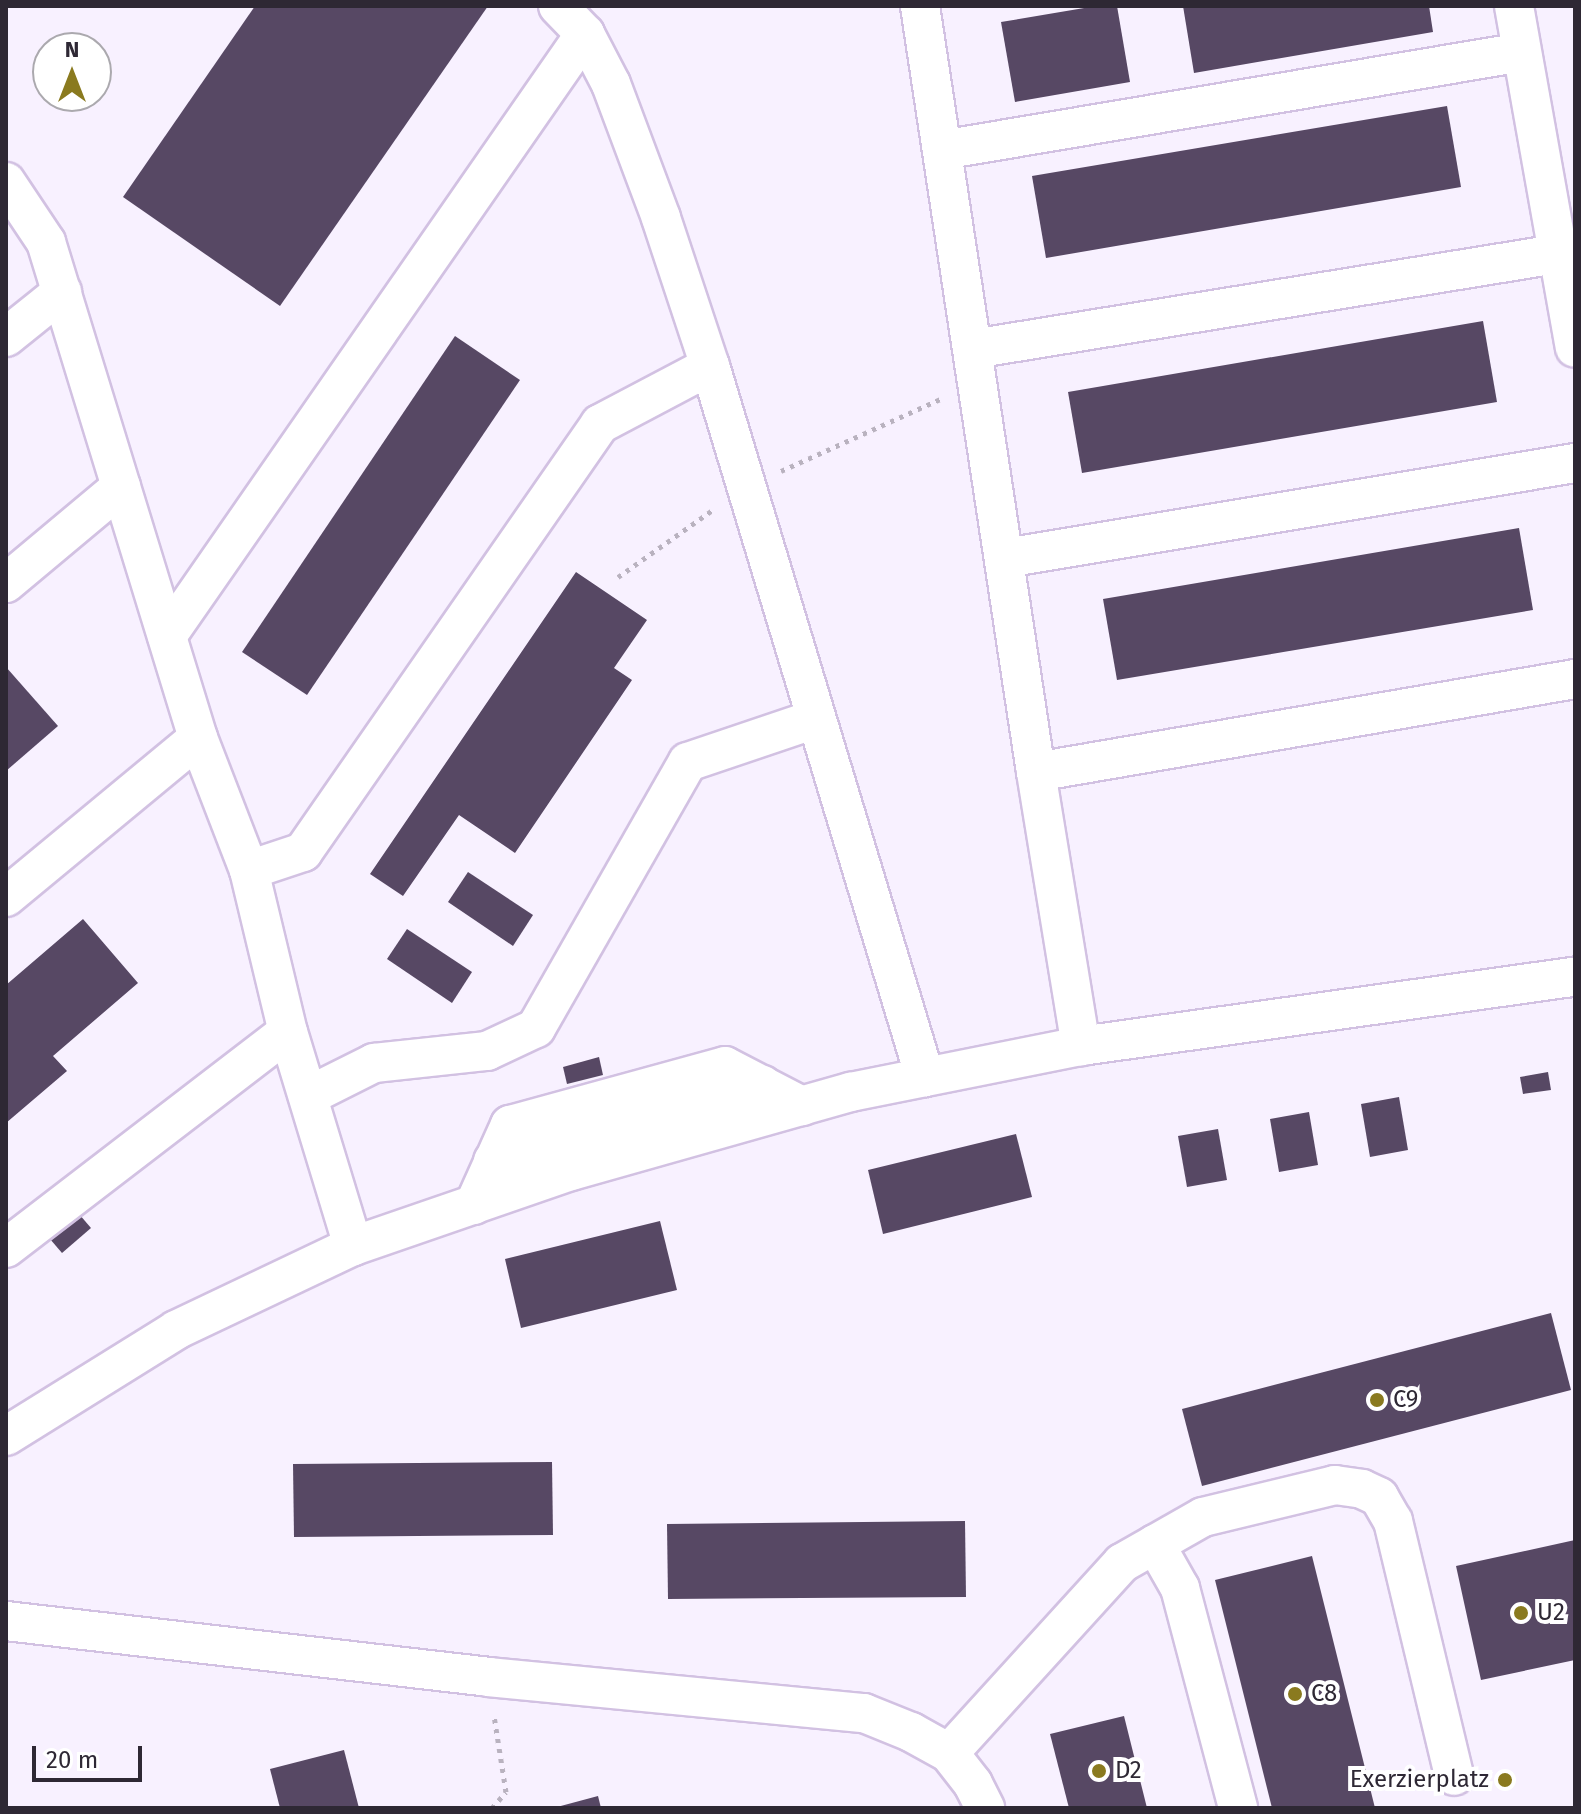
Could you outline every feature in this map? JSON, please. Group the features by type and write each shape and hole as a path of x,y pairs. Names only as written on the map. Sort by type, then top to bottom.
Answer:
{"lane":[{"path":"558,6 585,34 611,84 661,218 710,366 925,1077"},
{"path":"920,6 1036,772 1081,1046"},
{"path":"1514,6 1567,253 1575,348"},
{"path":"167,636 585,34"},
{"path":"942,150 1522,52"},
{"path":"6,182 46,242 198,738 249,870 288,1032 353,1246"},
{"path":"973,349 1567,253"},
{"path":"6,337 62,292"},
{"path":"249,870 303,852 600,424 710,366"},
{"path":"1006,558 1575,463"},
{"path":"6,583 121,487"},
{"path":"1036,772 1575,679"},
{"path":"308,1096 374,1063 487,1051 536,1028 688,762 815,719"},
{"path":"6,897 198,738"},
{"path":"6,1436 176,1330 353,1246 571,1171 802,1106 925,1077 1081,1046 1575,977"},
{"path":"6,1248 288,1032"},
{"path":"474,1205 493,1161 762,1085 802,1106"},
{"path":"949,1753 1122,1563 1203,1517 1335,1485 1362,1489 1379,1497 1393,1521 1454,1776"},
{"path":"1155,1544 1180,1588 1238,1808"},
{"path":"6,1621 488,1677 864,1713 911,1732 949,1753 973,1784 985,1808"}],"path":[{"path":"618,577 746,487 945,397 979,389"},
{"path":"488,1677 506,1792 492,1808"}],"building":[{"path":"255,6 488,6 280,306 123,197"},
{"path":"1096,6 1117,6 1130,82 1015,102 1001,22"},
{"path":"1183,6 1429,6 1433,32 1194,73"},
{"path":"1447,106 1461,187 1046,258 1032,176"},
{"path":"1483,321 1497,402 1082,473 1068,392"},
{"path":"455,336 520,380 307,695 242,652"},
{"path":"1519,528 1533,610 1117,680 1103,599"},
{"path":"576,572 647,620 614,668 632,680 515,853 459,815 403,896 370,874"},
{"path":"6,667 58,726 6,771"},
{"path":"468,872 533,915 513,946 448,902"},
{"path":"83,919 138,983 53,1056 67,1071 6,1123 6,985"},
{"path":"407,929 472,972 452,1003 387,959"},
{"path":"599,1057 603,1075 567,1084 563,1067"},
{"path":"1548,1072 1551,1090 1523,1094 1520,1077"},
{"path":"1399,1097 1408,1150 1370,1157 1361,1104"},
{"path":"1309,1112 1318,1165 1279,1172 1270,1119"},
{"path":"1218,1129 1227,1180 1187,1187 1178,1136"},
{"path":"1016,1134 1032,1197 883,1234 868,1170"},
{"path":"79,1214 91,1228 62,1253 50,1239"},
{"path":"660,1221 677,1290 521,1328 505,1259"},
{"name":"C9","path":"1551,1313 1571,1390 1202,1486 1182,1409"},
{"path":"552,1462 553,1535 294,1537 293,1464"},
{"path":"965,1521 966,1597 668,1599 667,1524"},
{"name":"U2","path":"1575,1540 1575,1660 1481,1680 1456,1566"},
{"name":"C8","path":"1312,1556 1375,1808 1272,1808 1215,1580"},
{"name":"D2","path":"1124,1716 1147,1808 1069,1808 1050,1734"},
{"path":"344,1750 359,1808 280,1808 270,1769"},
{"path":"598,1796 601,1808 557,1808 557,1807"}],"place":[{"name":"C9","path":"1377,1400"},
{"name":"U2","path":"1521,1613"},
{"name":"C8","path":"1295,1694"},
{"name":"D2","path":"1099,1771"},
{"name":"Exerzierplatz","path":"1505,1780"}]}
